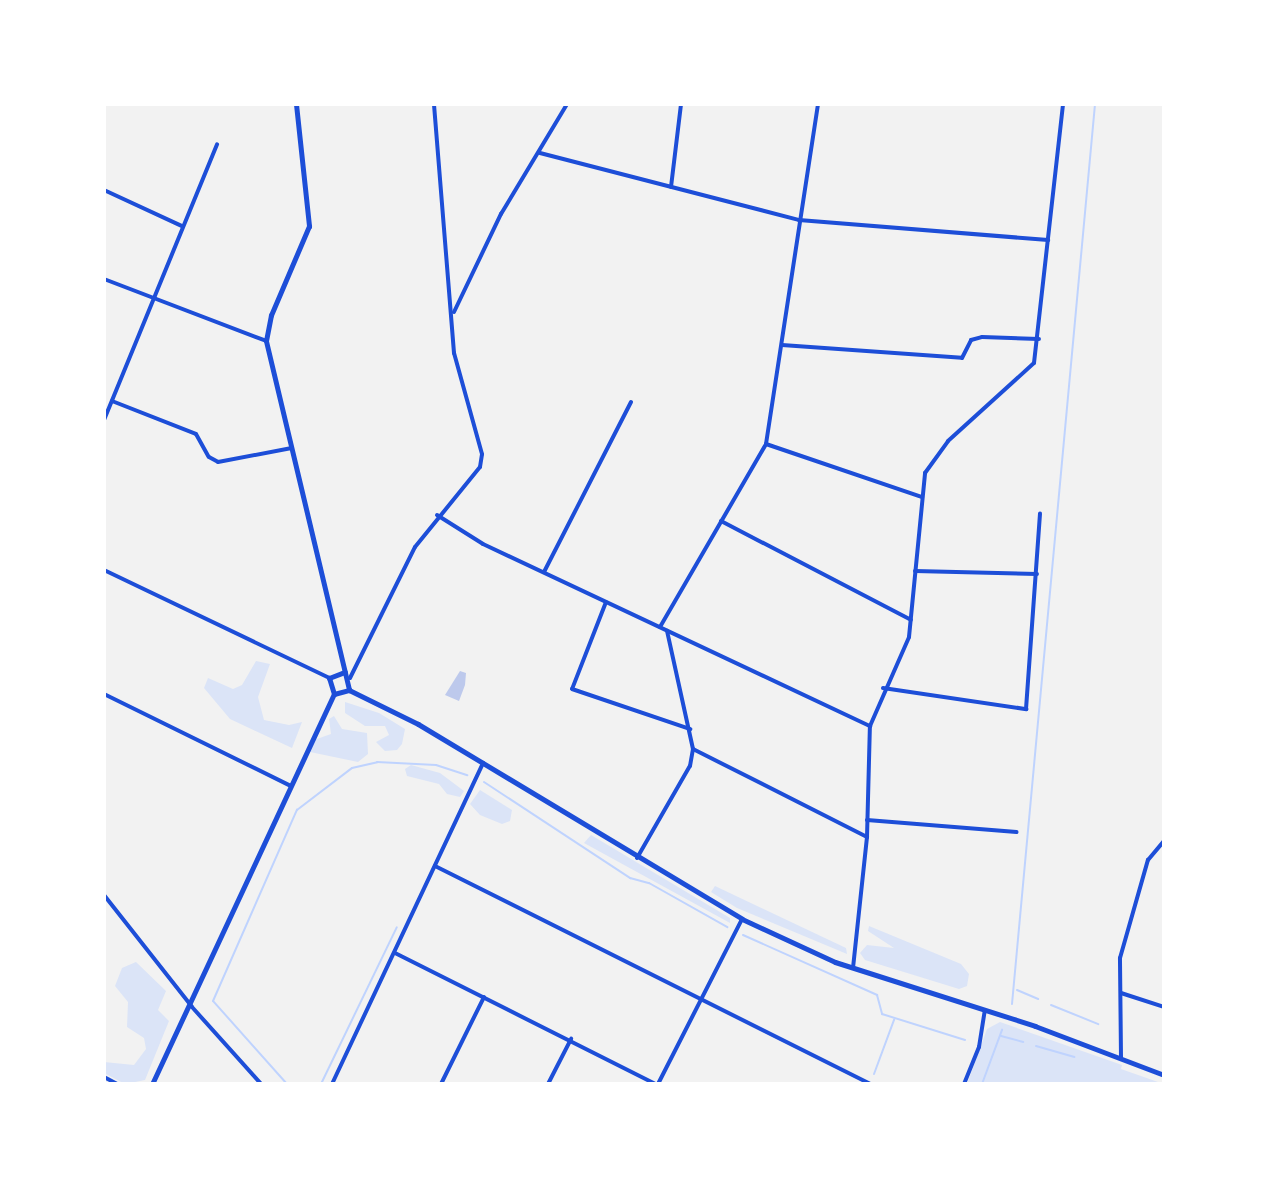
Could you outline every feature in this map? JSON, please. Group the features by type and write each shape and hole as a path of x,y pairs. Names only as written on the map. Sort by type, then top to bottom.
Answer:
{"street":[{"path":"296,104 309,226 271,315 266,341 349,690"},
{"path":"347,675 415,547 437,515 480,467 482,454 461,391 434,104"},
{"path":"453,314 501,214 567,104"},
{"path":"671,187 681,104"},
{"path":"660,627 766,444 818,104"},
{"path":"853,968 867,837 870,726 883,688 909,637 925,473 948,441 1023,377 1034,363 1063,104"},
{"path":"104,420 217,144"},
{"path":"540,153 799,220 1049,240"},
{"path":"104,190 182,226"},
{"path":"104,279 154,302 266,341"},
{"path":"782,345 962,358 971,340 982,337 1039,339"},
{"path":"112,401 196,434 209,457 218,462 293,448"},
{"path":"544,572 631,402"},
{"path":"766,444 922,497"},
{"path":"883,688 1026,709 1040,513"},
{"path":"437,515 483,544 870,726"},
{"path":"721,521 911,620"},
{"path":"104,570 329,678 347,675"},
{"path":"915,571 1037,574"},
{"path":"606,602 572,689 690,729"},
{"path":"637,858 690,766 693,749 667,631"},
{"path":"152,1084 192,1007 334,694 329,678"},
{"path":"334,694 349,690 483,763 742,919 853,968 985,1010 1164,1075"},
{"path":"104,694 291,786"},
{"path":"693,749 867,837"},
{"path":"332,1084 483,763"},
{"path":"867,820 1017,832"},
{"path":"1121,1057 1121,993 1126,929 1148,860 1164,841"},
{"path":"435,866 871,1084"},
{"path":"104,895 192,1007 261,1084"},
{"path":"395,953 656,1084 742,919"},
{"path":"1121,993 1164,1007"},
{"path":"441,1084 484,997"},
{"path":"964,1084 979,1047 985,1010"},
{"path":"548,1084 571,1039"},
{"path":"104,1077 117,1084"}],"shaded area":[{"path":"256,661 270,664 258,697 264,720 289,725 302,722 292,748 230,719 204,688 208,678 233,689 242,685"},
{"path":"345,702 379,713 405,729 402,744 397,750 385,751 376,742 389,735 385,726 365,726 345,713"},
{"path":"334,716 342,729 367,733 368,754 358,762 310,752 314,740 331,734 329,719"},
{"path":"411,765 440,773 464,791 460,797 447,794 439,784 407,776 405,769"},
{"path":"480,790 512,810 510,821 502,824 480,815 470,804"},
{"path":"591,835 730,918 730,923 584,843"},
{"path":"715,886 846,948 847,954 737,908 711,892"},
{"path":"869,926 961,964 969,974 967,986 959,989 865,960 860,953 867,945 894,948 868,931"},
{"path":"136,962 166,991 158,1010 169,1021 145,1080 125,1084 104,1073 104,1062 134,1065 146,1049 144,1038 127,1027 128,1002 115,986 122,968"},
{"path":"1000,1022 1122,1065 1121,1069 1158,1082 967,1084 987,1029"}],"building":[{"path":"460,671 466,673 459,701 445,695"}],"waterway":[{"path":"1012,1004 1095,104"},
{"path":"287,1084 213,1001 297,810 352,768 377,762 436,765 467,775"},
{"path":"484,782 630,878 649,883 727,927"},
{"path":"321,1084 397,927"},
{"path":"743,935 877,995 882,1014 965,1040"},
{"path":"1017,990 1038,999"},
{"path":"1051,1005 1098,1024"},
{"path":"874,1074 894,1020"},
{"path":"982,1084 1002,1030"},
{"path":"1001,1036 1023,1042"},
{"path":"1036,1046 1074,1057"}]}
